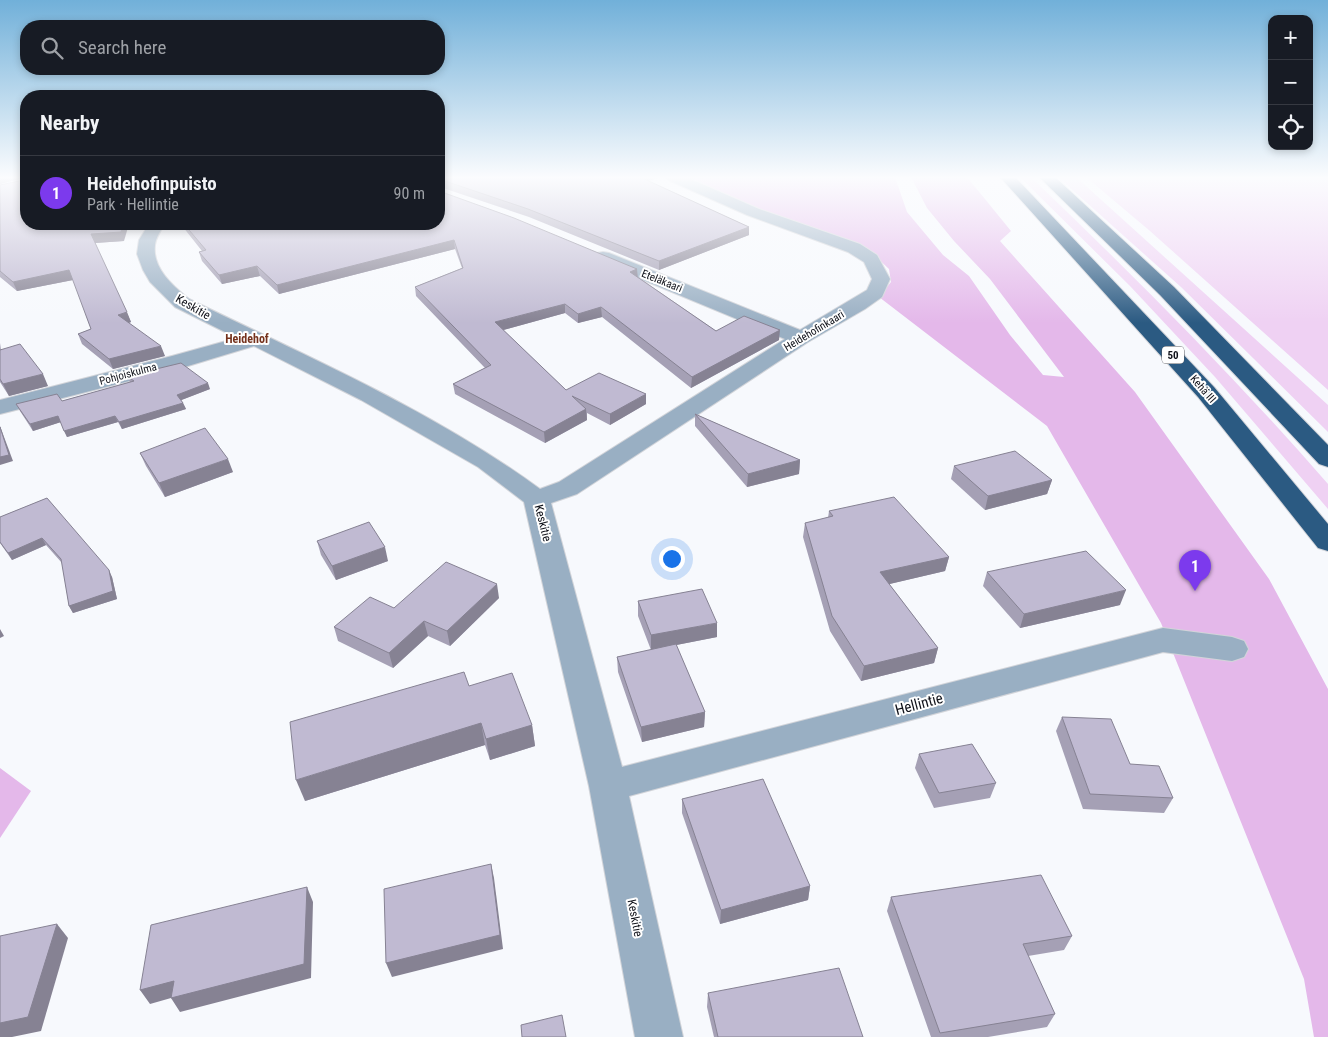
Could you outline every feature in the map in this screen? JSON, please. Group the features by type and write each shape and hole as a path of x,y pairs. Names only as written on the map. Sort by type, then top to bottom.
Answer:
{"highway":[{"name":"Kehä III","path":"1052,225 1206,392 1328,542"},
{"path":"1097,225 1167,291 1328,459"}],"street":[{"name":"Heidehofinkaari","path":"537,498 568,488 801,338 875,293 881,279 871,259 854,248 791,225"},
{"name":"Keskitie","path":"153,230 146,242 146,252 165,290 188,306 369,395 487,462 537,498 608,786 659,1037"},
{"name":"Eteläkaari","path":"587,250 801,338"},
{"name":"Pohjoiskulma","path":"0,407 180,361 256,339"},
{"name":"Hellintie","path":"608,786 1163,640 1232,649"}],"shaded area":[{"path":"797,225 918,225 943,255 969,276 1010,335 1043,375 1064,377 990,279 941,225 1006,225 1011,231 1000,241 1135,392 1269,579 1328,689 1328,1037 1314,1037 1304,979 1161,623 1047,426 879,297 891,282 889,269 870,251"},
{"path":"1069,225 1081,225 1256,404 1328,484 1328,509 1215,377 1130,286"},
{"path":"1112,225 1129,225 1328,405 1328,432 1181,287"},
{"path":"1143,225 1328,225 1328,390"},
{"path":"0,768 31,791 0,838"}],"building":[{"path":"0,225 20,225 20,230 122,230 121,232 91,234 127,312 118,315 161,346 109,359 78,334 91,329 69,270 13,282 0,271"},
{"path":"445,225 532,225 637,269 630,272 716,331 744,316 780,330 692,377 601,307 578,314 565,304 495,322 566,390 599,373 646,394 610,414 572,396 586,409 544,432 453,384 491,365 415,287 463,268 454,240 277,285 257,266 219,275 199,252 206,250 189,230 445,230"},
{"path":"569,225 745,225 749,227 659,261"},
{"path":"20,344 43,374 3,384 0,379 0,350"},
{"path":"181,363 208,383 177,395 183,403 119,422 115,416 64,431 58,416 30,424 16,404 57,394 62,401 134,381 127,376"},
{"path":"695,414 800,460 748,474"},
{"path":"0,427 9,455 0,457"},
{"path":"205,428 228,459 159,483 140,453"},
{"path":"1015,451 1052,480 988,496 954,466"},
{"path":"894,497 949,557 880,572 938,648 864,666 832,616 805,523 833,516 829,511"},
{"path":"47,498 109,570 113,591 69,606 61,559 42,538 8,553 0,542 0,517"},
{"path":"369,522 385,547 332,566 317,541"},
{"path":"1086,551 1126,590 1024,614 987,572"},
{"path":"446,562 497,584 447,631 424,621 389,653 334,627 370,597 394,608"},
{"path":"702,589 717,623 651,635 638,601"},
{"path":"676,644 705,712 641,727 617,657"},
{"path":"464,672 469,686 512,673 532,725 486,739 481,723 296,780 290,722"},
{"path":"1062,717 1111,719 1130,764 1159,766 1173,798 1090,794"},
{"path":"972,744 996,783 939,793 919,754"},
{"path":"763,779 810,886 721,910 682,799"},
{"path":"491,864 500,935 386,963 384,889"},
{"path":"1041,875 1072,936 1023,944 1055,1014 940,1033 891,897"},
{"path":"307,887 304,964 171,998 174,981 140,990 151,925"},
{"path":"57,924 28,1017 0,1023 0,936"},
{"path":"839,968 863,1037 718,1037 708,993"},
{"path":"562,1015 566,1037 522,1037 521,1025"}],"place":[{"name":"Heidehofinpuisto","path":"1195,591"}],"district":[{"name":"Heidehof","path":"247,339"}]}
